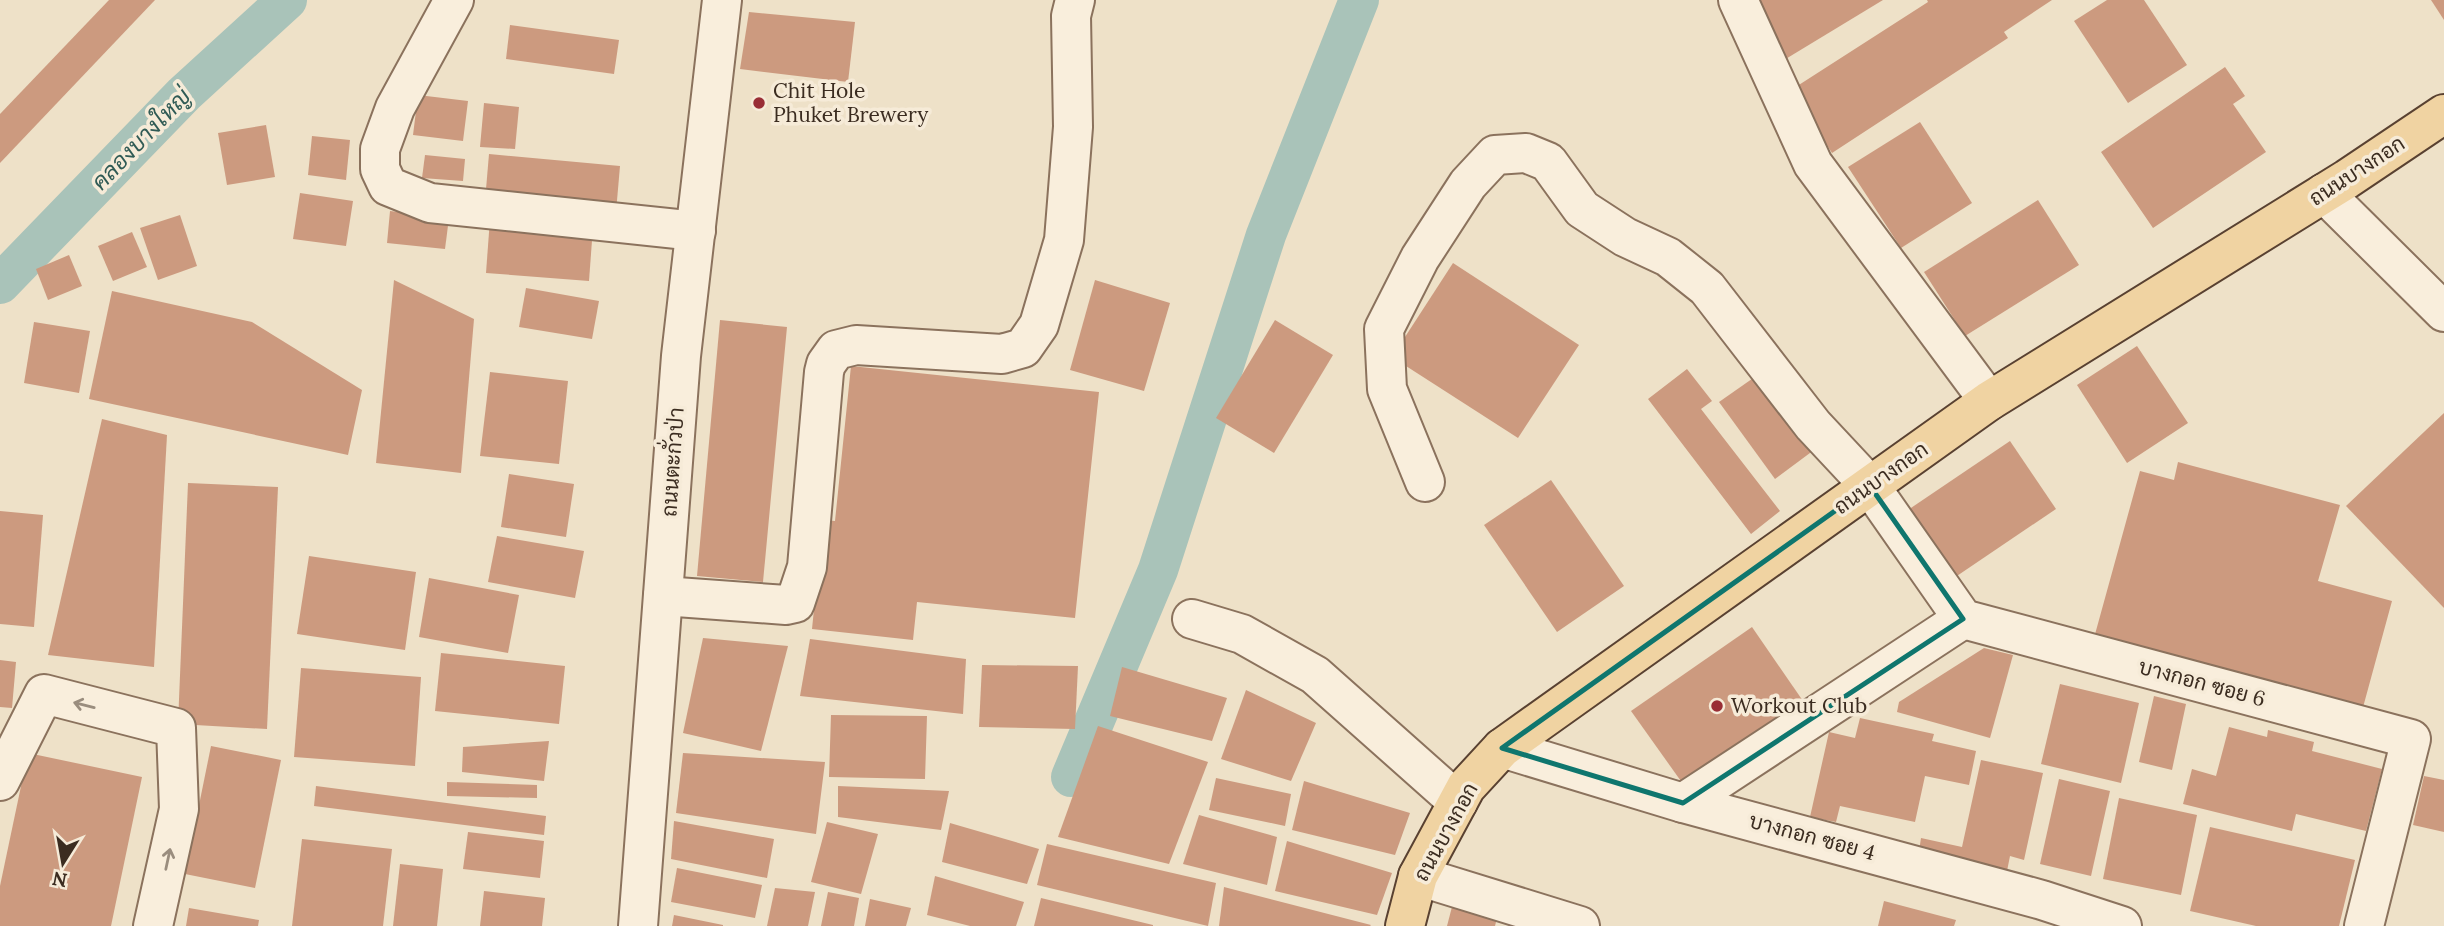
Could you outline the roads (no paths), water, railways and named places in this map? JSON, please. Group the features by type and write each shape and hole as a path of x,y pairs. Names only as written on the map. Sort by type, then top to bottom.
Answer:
{"main road":[{"name":"ถนนบางกอก","path":"1405,926 1418,876 1458,802 1466,788 1502,748 1989,401 2325,193 2444,114"}],"street":[{"path":"454,0 395,108 380,149 380,169 388,186 430,203 696,231"},
{"name":"ถนนตะกั่วป่า","path":"638,926 681,356 722,0"},
{"path":"663,596 786,605 795,603 807,567 824,373 836,349 856,345 1002,354 1023,348 1040,325 1064,240 1073,127 1071,16 1075,0"},
{"path":"1738,0 1813,164 1989,401"},
{"path":"1425,482 1387,389 1384,329 1420,258 1468,184 1495,155 1526,153 1548,162 1582,209 1625,237 1668,257 1707,288 1813,425 1870,486 1963,619 1684,803"},
{"path":"2325,193 2444,312"},
{"path":"1192,619 1242,634 1315,675 1458,802"},
{"name":"บางกอก ซอย 6","path":"1963,619 2411,739 2364,926"},
{"path":"0,781 44,694 176,728 179,809 153,926"},
{"name":"บางกอก ซอย 4","path":"1502,748 1684,803 2042,900 2122,926"},
{"path":"1418,876 1580,926"}],"waterway":[{"name":"คลองบางใหญ่","path":"0,284 184,94 287,0"},
{"path":"1071,777 1158,570 1266,235 1359,0"}],"place":[{"name":"Chit Hole Phuket Brewery","path":"759,103"},
{"name":"Workout Club","path":"1717,706"}]}
